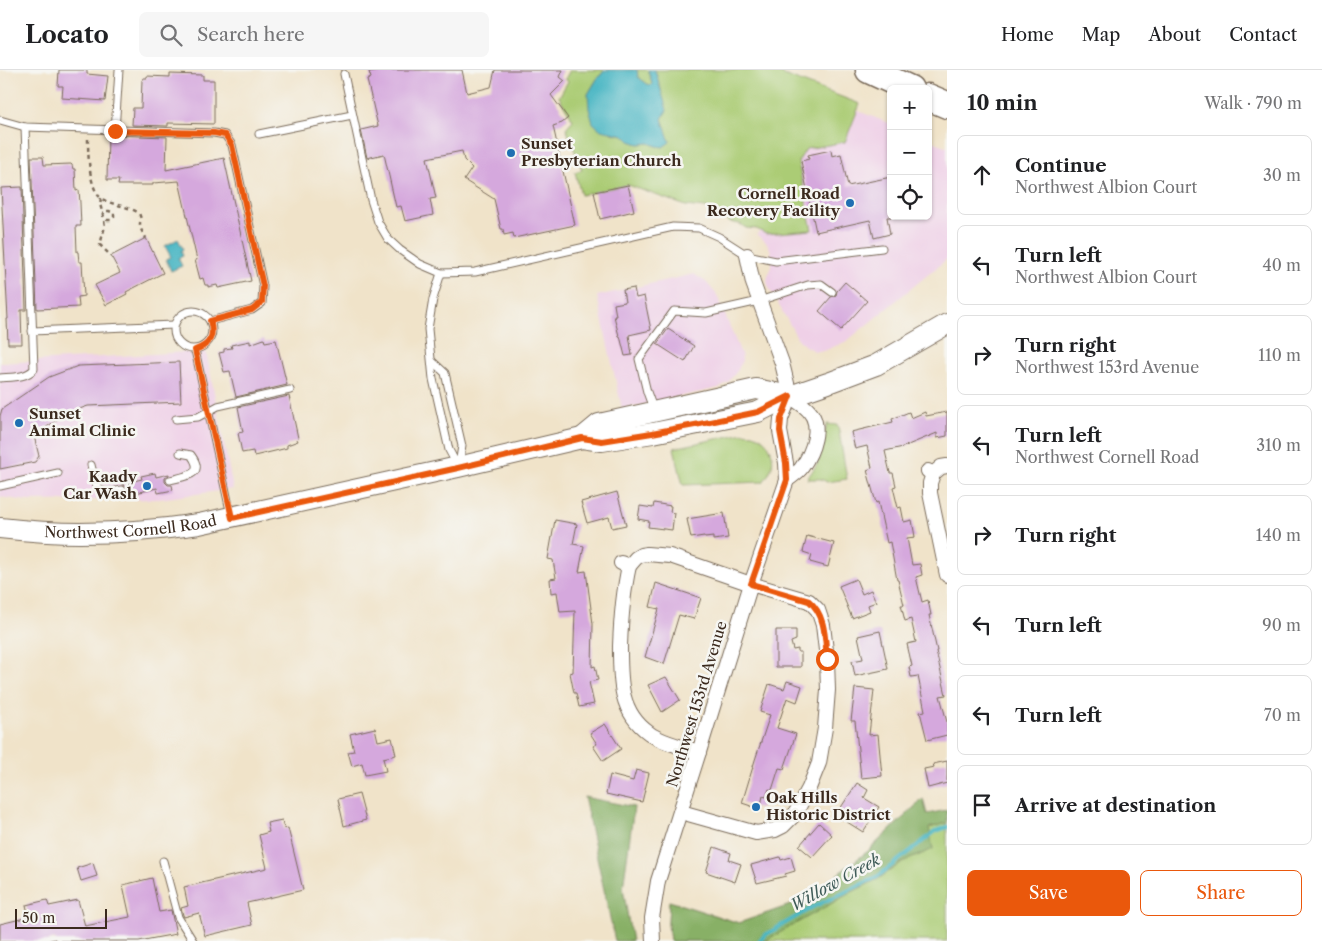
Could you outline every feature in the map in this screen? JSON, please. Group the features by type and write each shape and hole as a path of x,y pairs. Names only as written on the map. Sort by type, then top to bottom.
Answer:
{"highway":[{"path":"868,70 901,85"},
{"path":"932,99 947,105"}],"main road":[{"name":"Northwest Cornell Road","path":"0,528 69,533 110,533 171,528 232,518 458,468 582,438 602,441 758,412 790,396 876,364 947,324"},
{"name":"Northwest Cornell Road","path":"582,438 599,424 756,389 790,396"}],"street":[{"path":"748,256 753,283 782,363 790,396"},
{"name":"Northwest 153rd Avenue","path":"653,941 652,918 658,881 700,752 751,584 787,480 780,431 781,419 790,396 810,411 815,422 815,431 812,450 801,469 787,480"},
{"path":"947,466 931,472 930,484 930,493 947,575"},
{"path":"681,812 756,833 775,830 783,826 795,814 809,788 819,763 825,728 828,690 827,659 821,615 809,601 665,556 647,554 625,564 621,613 621,688 635,720 651,735 700,752"}],"lane":[{"path":"115,131 119,70"},
{"path":"344,74 371,200 378,222 388,239 400,250 420,264 440,273 475,272 673,227 699,228 719,237 748,256 776,261 882,248"},
{"path":"258,134 352,116"},
{"path":"0,120 24,127 214,133 225,135 232,145 263,286 262,302 252,310 210,321"},
{"path":"0,378 24,376 30,374 34,369 24,127"},
{"path":"440,273 428,329 433,379 449,450 458,468"},
{"path":"654,412 639,359 674,311 706,312 759,301 808,284 821,284 832,292"},
{"path":"190,311 198,312 205,315 210,321 212,335 203,347 195,350 188,349 181,346 176,340 174,326 177,319 183,314 190,311"},
{"path":"32,331 174,326"},
{"path":"195,350 232,518"},
{"path":"432,361 445,373 462,446 458,468"},
{"path":"176,419 198,417 218,406 290,390"},
{"path":"170,480 191,475 195,472 197,466 195,460 191,455 180,453"},
{"path":"91,465 97,488 102,491 111,492 122,490"},
{"path":"0,486 58,473"},
{"path":"163,861 178,917 194,941"}],"path":[{"path":"87,130 93,186 101,198 139,213 141,219 139,224 146,238"},
{"path":"101,198 100,204 104,226 100,244 111,256"},
{"path":"105,211 109,211 114,213 114,217 111,220 107,220 103,215 105,211"}],"shaded area":[{"path":"858,111 887,122 887,220 932,220 932,141 947,147 947,259 847,341 824,351 815,351 805,346 798,339 768,286 767,280 772,263 771,251 767,243 757,234 761,231 766,234 812,230 798,162 806,149 845,142"},
{"path":"694,274 706,282 717,295 741,354 742,360 738,370 728,382 719,388 622,409 597,296"},
{"path":"206,351 233,489 159,499 28,501 0,497 0,363"}],"green space":[{"path":"570,70 605,70 588,94 611,133 624,135 630,141 639,144 649,143 657,146 666,129 662,119 661,89 655,70 771,70 860,104 845,142 806,149 798,162 812,230 766,234 757,229 746,228 740,224 729,222 714,209 686,206 628,185 581,195 575,172 582,170 566,128 573,120 559,97 568,81 565,79"},
{"path":"637,70 648,70 652,84 650,87 638,77"},
{"path":"827,424 838,426 847,479 827,482 821,479 807,479 820,457"},
{"path":"744,433 761,437 768,445 772,454 771,469 763,482 683,485 674,448"},
{"path":"584,797 634,807 623,888 632,941 615,941"},
{"path":"923,799 929,828 947,823 947,941 670,941 668,924 669,901 739,923 802,901 867,852"},
{"path":"923,799 927,814 947,810 947,823 929,828 933,849 901,863 878,879 765,941 670,941 668,924 669,901 739,923 802,901 867,852"}],"water":[{"path":"605,70 637,70 638,77 650,86 652,84 648,70 655,70 667,110 662,119 670,142 663,147 649,143 639,144 630,141 624,135 601,130 593,123 589,109 588,94"},
{"path":"178,239 183,249 181,251 183,256 178,258 182,266 171,271 166,259 171,257 165,246"}],"building":[{"path":"59,70 87,70 87,74 108,76 105,101 62,98 63,86 58,86"},
{"name":"Sunset Presbyterian Church","path":"379,70 462,70 467,93 491,87 495,70 563,70 560,77 565,81 551,95 568,118 562,123 553,126 575,225 514,238 513,233 504,235 494,199 464,180 472,168 464,160 462,151 427,158 436,198 430,199 433,215 405,221 401,206 396,207 384,154 367,158 361,130 378,126 367,80 371,78 369,72"},
{"path":"170,74 203,75 203,80 214,80 214,124 168,123 168,126 132,125 133,108 141,108 143,78 147,78 147,76 170,77"},
{"path":"108,135 167,137 166,170 224,158 251,281 218,288 217,285 208,287 208,285 205,285 203,278 200,279 195,260 197,260 179,181 153,183 153,185 118,185 119,180 107,180"},
{"name":"Cornell Road Recovery Facility","path":"831,150 832,156 841,154 848,186 887,178 887,220 890,234 874,238 870,220 816,232 801,161 809,159 808,155"},
{"path":"31,157 43,157 44,165 71,164 73,169 75,169 76,191 79,190 81,226 76,226 77,252 79,262 82,262 84,296 78,297 79,307 37,309"},
{"path":"628,185 634,211 600,219 594,192"},
{"path":"22,187 26,310 21,310 22,344 8,344 1,188"},
{"path":"146,238 163,273 126,292 127,294 106,305 95,285 120,273 111,256"},
{"path":"845,282 867,301 841,330 819,311 831,297 836,295"},
{"path":"634,288 636,298 644,296 651,330 629,335 632,355 625,356 614,316 616,316 614,304 625,302 623,290"},
{"path":"668,329 694,346 685,362 657,344"},
{"path":"264,339 265,342 276,340 287,385 236,397 230,371 224,372 219,353 224,352 224,349 232,348 231,345 250,341 250,344"},
{"path":"179,362 181,402 88,406 65,414 34,436 39,456 35,462 0,469 0,416 2,409 49,377 78,366"},
{"path":"289,396 298,441 287,445 287,448 254,456 253,451 242,453 238,433 243,432 238,407"},
{"path":"909,412 911,418 925,412 926,416 947,412 947,436 937,438 937,433 903,447 885,451 890,473 893,473 896,486 893,487 898,508 901,507 904,522 912,520 915,537 907,538 912,565 920,564 922,575 916,577 922,602 928,600 931,615 929,615 946,695 940,696 947,722 947,735 927,740 920,712 925,711 918,676 911,677 909,667 912,666 907,644 916,642 911,619 905,621 901,605 904,605 890,542 887,543 878,502 876,503 867,470 872,468 867,446 855,449 851,432 893,422 892,419"},
{"name":"Kaady Car Wash","path":"155,473 156,477 169,474 165,478 165,482 168,485 172,485 173,490 158,493 157,488 123,496 127,489 121,484 142,479 141,476"},
{"path":"617,492 626,525 612,528 609,517 587,523 581,502"},
{"path":"654,503 671,506 670,512 674,513 672,530 648,527 649,521 638,519 640,506 653,508"},
{"path":"724,513 728,538 713,540 713,537 705,538 704,536 691,538 687,519"},
{"path":"555,520 577,524 573,544 584,546 579,572 586,571 593,624 592,667 595,666 598,680 589,682 594,704 579,707 570,673 573,672 575,611 560,612 557,592 551,593 550,579 556,578 553,560 548,559"},
{"path":"807,536 834,543 828,567 810,562 812,555 803,552"},
{"path":"856,579 862,594 871,590 876,602 868,605 870,611 852,618 839,586"},
{"path":"656,583 701,598 694,619 679,615 664,664 645,657 659,609 650,607"},
{"path":"776,630 796,630 796,640 791,642 793,650 798,649 798,652 801,652 801,667 776,667"},
{"path":"880,631 888,669 855,676 852,661 863,659 858,636"},
{"path":"666,677 680,700 662,712 648,685"},
{"path":"787,681 802,686 797,702 787,698 777,728 796,734 784,769 779,768 772,790 769,789 766,797 763,796 760,809 742,803 770,715 760,712 769,684 784,689"},
{"path":"855,688 874,690 869,735 878,734 882,776 861,778 855,721 851,721"},
{"path":"605,724 621,749 603,761 593,746 597,744 590,733"},
{"path":"375,728 378,741 392,738 396,755 383,758 386,771 365,775 362,763 352,766 348,752 354,751 350,734"},
{"path":"947,761 947,783 928,788 924,769 934,767 933,764"},
{"path":"636,770 649,773 642,802 606,794 610,775 633,781"},
{"path":"857,783 868,790 864,798 879,807 863,832 836,815"},
{"path":"359,794 366,820 344,826 338,799"},
{"path":"282,820 284,829 288,828 303,890 247,903 252,925 205,936 199,913 184,917 183,915 181,908 188,906 184,887 267,868 259,835 269,832 267,823"},
{"path":"819,823 832,835 812,857 799,846"},
{"path":"714,847 731,853 729,860 741,864 735,882 706,872"},
{"path":"780,857 781,860 791,857 795,871 785,874 786,876 757,883 751,865"},
{"path":"93,863 97,876 81,881 77,868"},
{"path":"152,878 159,912 171,910 176,934 139,941 56,941 55,939 47,941 0,941 0,924 29,917 26,905 47,900 49,906 78,900 85,926 130,917 123,885"}],"waterway":[{"name":"Willow Creek","path":"759,941 765,935 813,907 877,877 936,831 947,827"}],"place":[{"name":"Sunset Presbyterian Church","path":"511,153"},
{"name":"Cornell Road Recovery Facility","path":"850,203"},
{"name":"Sunset Animal Clinic","path":"19,423"},
{"name":"Kaady Car Wash","path":"147,486"},
{"name":"Oak Hills Historic District","path":"756,807"}],"route":[{"path":"115,131 214,133 225,135 232,145 263,286 262,302 252,310 210,321 212,335 203,347 195,350 232,518 458,468 582,438 602,441 758,412 790,396 781,419 780,431 787,480 751,584 809,601 815,606 821,615 827,659"}]}
